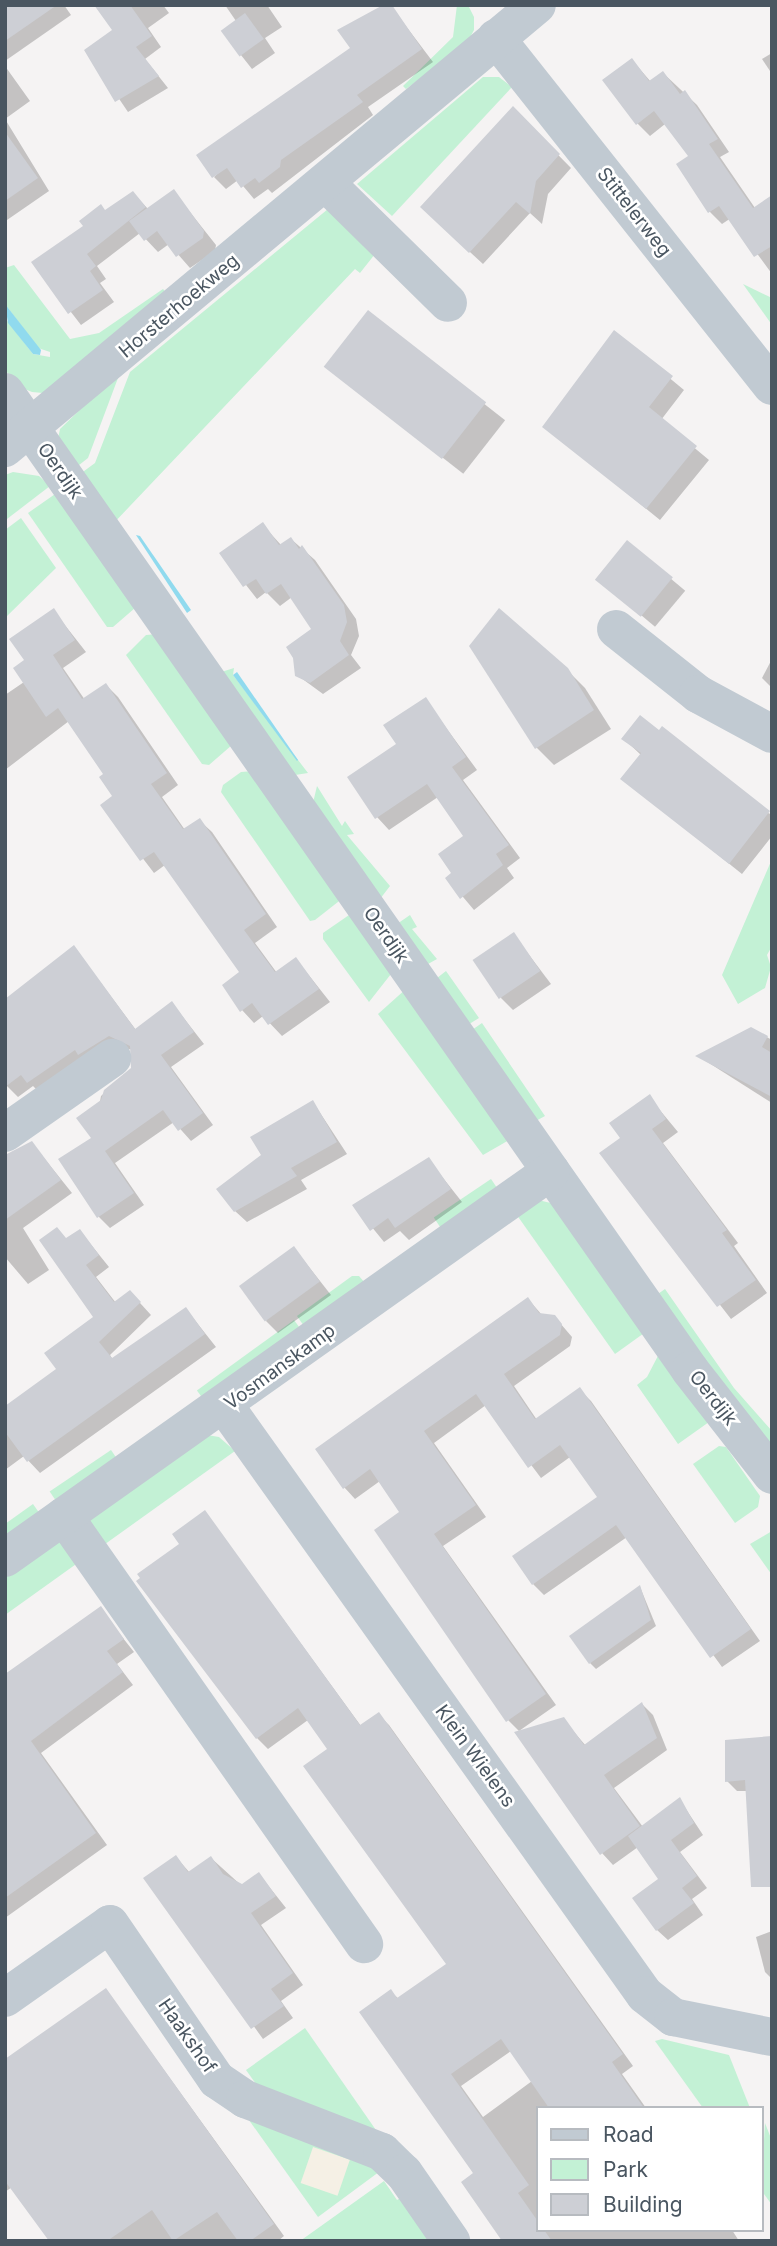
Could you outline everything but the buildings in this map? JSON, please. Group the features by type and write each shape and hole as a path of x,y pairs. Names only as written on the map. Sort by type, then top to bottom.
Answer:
{"street":[{"name":"Horsterhoekweg","path":"17,437 326,183 496,24 537,5"},
{"name":"Stittelerweg","path":"496,24 772,386"},
{"path":"326,183 448,303"},
{"name":"Oerdijk","path":"5,392 17,437 551,1171 690,1370 772,1475"},
{"path":"616,629 698,694 772,734"},
{"path":"5,1133 112,1058"},
{"name":"Vosmanskamp","path":"5,1558 225,1406 551,1171"},
{"name":"Klein Wielens","path":"225,1406 645,1995 673,2017 772,2037"},
{"path":"64,1516 364,1944"},
{"name":"Haakshof","path":"5,1998 110,1924 218,2080 245,2099 382,2152 404,2173 451,2241"}],"green space":[{"path":"457,5 468,5 474,17 474,30 466,45 406,89 403,86 453,37"},
{"path":"483,77 499,77 512,87 392,216 357,184"},
{"path":"328,209 375,254 360,273 355,269 111,526 76,477 95,463 130,372"},
{"path":"14,265 70,339 99,333 163,289 170,297 43,393 32,392 20,387 5,370 5,318 33,354 50,357 50,352 38,348 5,304 5,268"},
{"path":"743,284 772,298 772,325"},
{"path":"121,370 88,458 74,469 58,439 60,429"},
{"path":"13,472 39,476 50,486 7,519 5,475"},
{"path":"58,492 135,608 113,627 107,627 28,513"},
{"path":"21,518 56,568 5,618 5,530"},
{"path":"158,634 232,745 209,765 202,764 126,655 146,635"},
{"path":"234,668 233,675 308,773 295,775 215,674"},
{"path":"254,771 343,898 315,920 310,921 221,792 223,785 241,772"},
{"path":"317,786 342,826 345,821 354,834 347,835 390,886 380,899 312,807"},
{"path":"772,859 772,946 767,955 771,967 765,988 738,1004 722,975"},
{"path":"352,913 391,974 369,1002 323,939 323,933"},
{"path":"410,915 417,927 412,929 437,959 428,964 397,924"},
{"path":"446,971 479,1018 466,1026 469,1032 482,1023 545,1116 534,1122 436,987 437,978"},
{"path":"407,988 511,1139 483,1155 378,1014"},
{"path":"491,1179 499,1191 442,1229 434,1218"},
{"path":"538,1200 555,1204 647,1331 615,1354 514,1211"},
{"path":"352,1276 359,1276 365,1283 306,1329 297,1316"},
{"path":"665,1289 734,1388 772,1431 772,1455 655,1296"},
{"path":"294,1320 302,1331 205,1402 197,1391"},
{"path":"661,1350 709,1422 678,1444 637,1385 647,1377"},
{"path":"207,1435 219,1437 235,1451 101,1547 84,1517"},
{"path":"719,1446 726,1447 760,1496 758,1507 735,1523 693,1464"},
{"path":"111,1450 119,1462 57,1503 50,1491"},
{"path":"33,1504 40,1514 5,1543 5,1524"},
{"path":"772,1531 772,1575 750,1544"},
{"path":"56,1537 79,1562 5,1615 5,1573"},
{"path":"305,2028 378,2133 256,2084 246,2070"},
{"path":"662,2039 729,2055 749,2106 702,2106 655,2041"},
{"path":"239,2106 387,2166 318,2217"},
{"path":"765,2123 772,2141 772,2205 763,2193"},
{"path":"384,2181 397,2200 407,2194 440,2241 300,2241"}],"sand":[{"path":"313,2147 350,2160 338,2196 301,2183"}],"water":[{"path":"5,304 41,350 40,355 33,354 8,323"},
{"path":"136,535 140,536 191,610 187,613"},
{"path":"237,672 298,760 297,761 233,675"}]}
